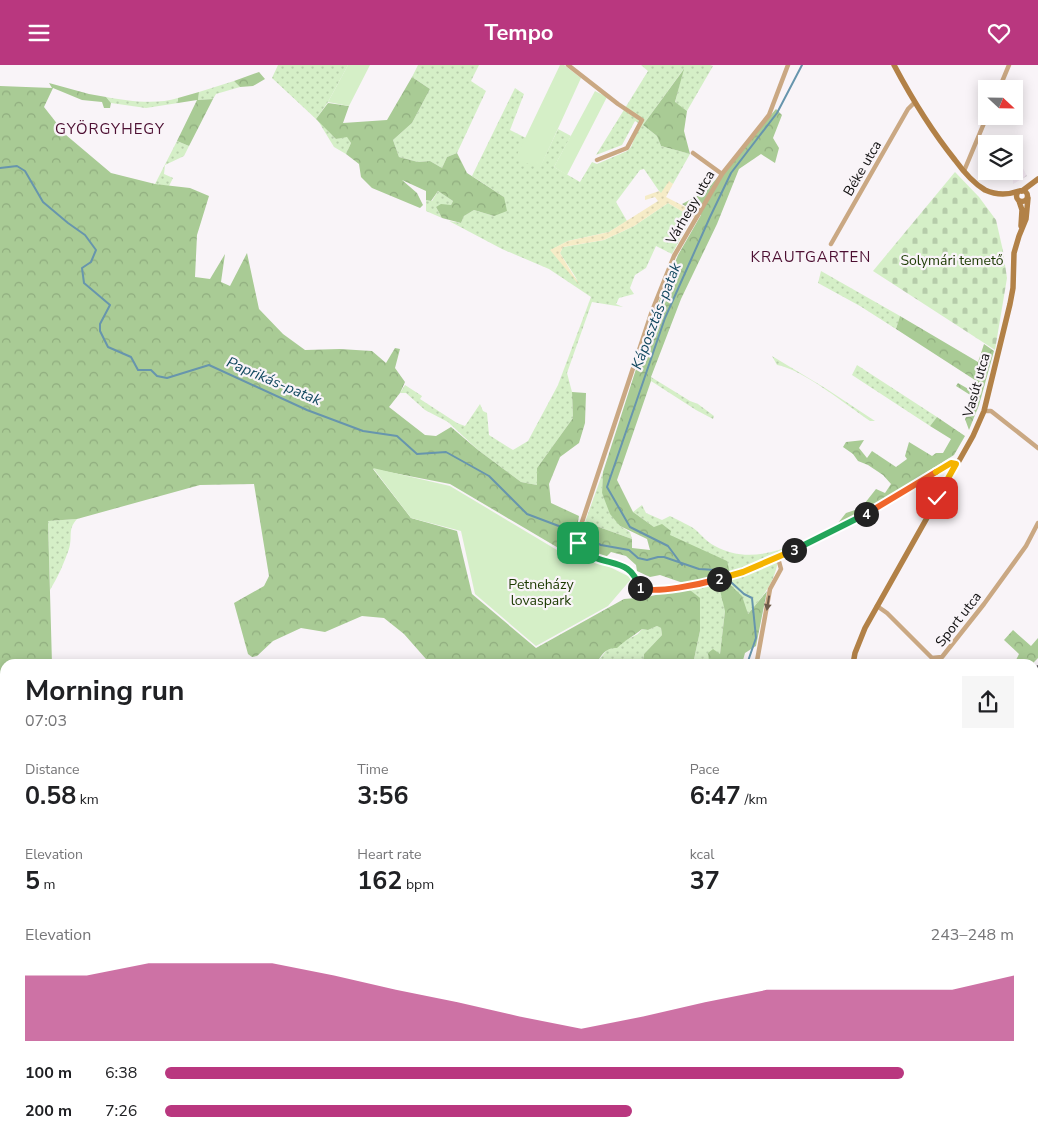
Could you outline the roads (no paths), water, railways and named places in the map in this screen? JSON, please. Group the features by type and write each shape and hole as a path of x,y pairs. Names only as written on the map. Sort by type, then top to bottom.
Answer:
{"street":[{"path":"568,65 642,120 627,148 597,160"},
{"name":"Várhegy utca","path":"778,558 730,576 701,584 648,590 638,587 635,576 631,571 619,565 595,558 578,543 582,521 652,311 674,257 722,174 769,115 788,65"},
{"path":"894,65 914,103 934,133 964,171 984,189 1024,202 1037,179"},
{"path":"1003,80 1009,65"},
{"name":"Béke utca","path":"831,245 908,109 914,103"},
{"path":"964,171 983,125"},
{"path":"693,153 722,174"},
{"path":"1018,200 1017,193 1037,179"},
{"path":"1001,194 1025,191 1028,197"},
{"name":"Vasút utca","path":"1019,234 1026,219 1028,197"},
{"name":"Vasút utca","path":"854,659 858,642 876,606 973,436 984,411 1012,295 1014,253 1022,211 1018,200"},
{"path":"984,411 991,411 1038,448"},
{"path":"756,659 770,589 781,569 778,558 874,510 951,463 956,464"},
{"name":"Sport utca","path":"876,606 887,613 932,658 942,657 1021,553 1038,523"}],"waterway":[{"name":"Káposztás-patak","path":"682,565 668,546 630,527 607,487 665,318 710,217 731,173 777,113 802,65"},
{"name":"Paprikás-patak","path":"0,168 17,166 25,171 43,202 85,235 96,250 91,262 82,268 84,283 110,305 100,324 100,331 108,347 131,357 138,370 151,370 157,376 167,378 209,365 307,410 363,431 397,436 417,454 446,452 489,476 527,514 572,531"},
{"name":"Paprikás-patak","path":"584,537 601,545 629,550 638,558 647,560 664,557 699,569 716,570 721,573 744,594 752,598 756,638 749,659"}],"district":[{"name":"GYÖRGYHEGY","path":"110,129"},
{"name":"KRAUTGARTEN","path":"811,257"}],"park label":[{"name":"Solymári temető","path":"952,260"},
{"name":"Petneházy lovaspark","path":"541,592"}]}
